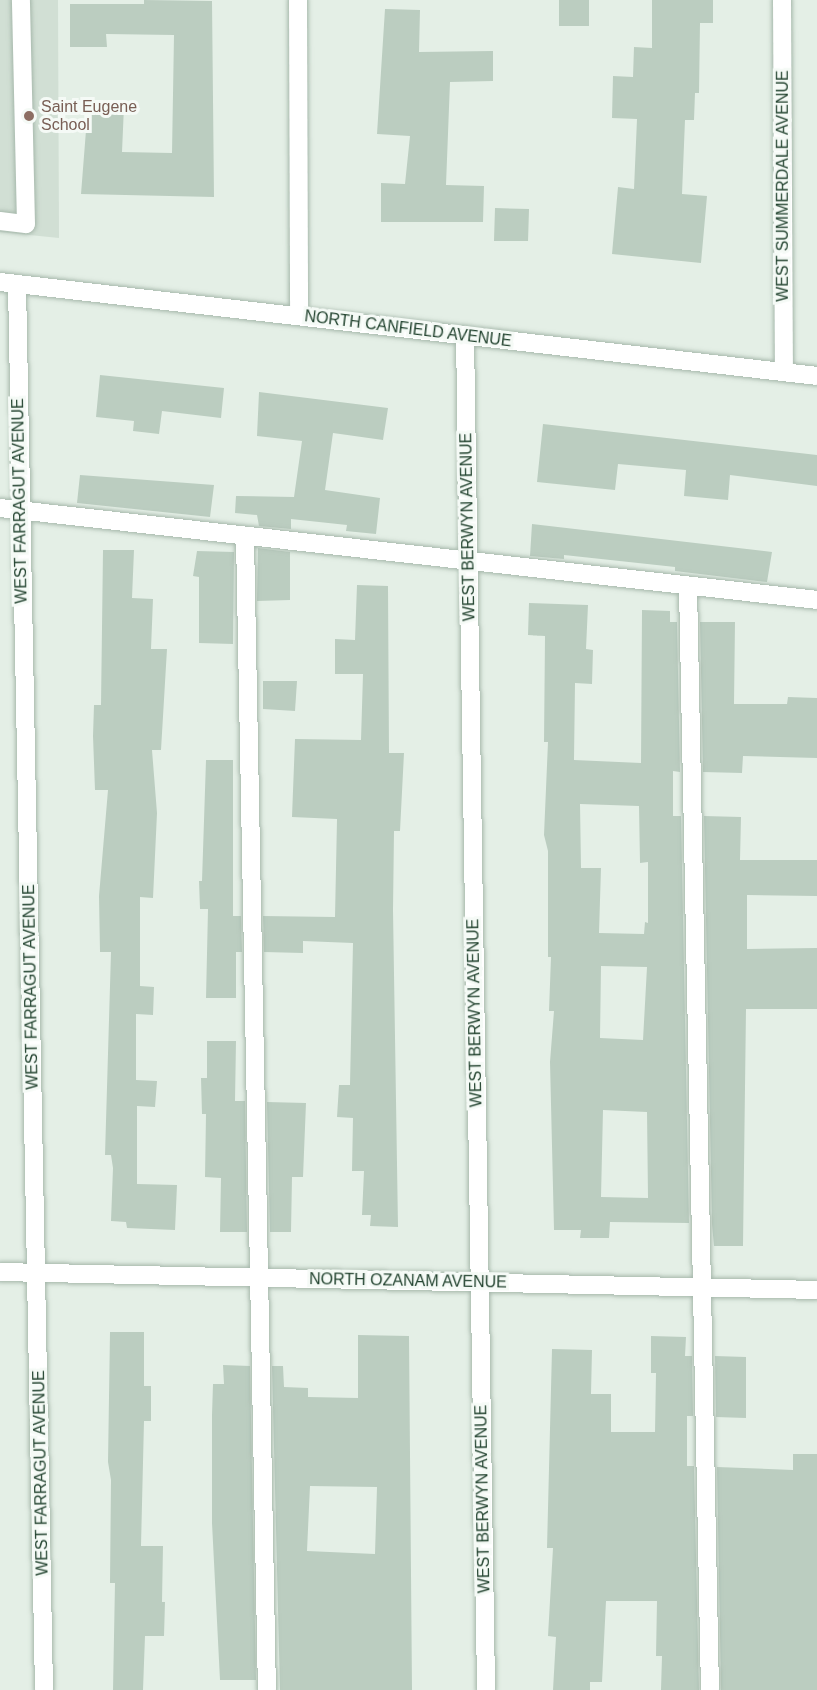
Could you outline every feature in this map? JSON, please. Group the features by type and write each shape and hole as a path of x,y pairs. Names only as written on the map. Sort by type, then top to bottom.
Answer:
{"street":[{"path":"0,221 26,224 21,0"},
{"path":"298,0 299,316"},
{"name":"WEST SUMMERDALE AVENUE","path":"782,0 784,372"},
{"name":"NORTH CANFIELD AVENUE","path":"9,283 817,376"},
{"name":"WEST FARRAGUT AVENUE","path":"9,283 19,510 37,1273 44,1690"},
{"name":"WEST BERWYN AVENUE","path":"465,335 486,1690"},
{"path":"0,508 468,563 817,600"},
{"path":"245,537 267,1690"},
{"path":"687,586 710,1690"},
{"name":"NORTH OZANAM AVENUE","path":"0,1272 817,1290"}],"shaded area":[{"name":"Saint Eugene School","path":"0,0 58,0 59,238 0,232"}],"building":[{"path":"144,0 212,1 214,197 81,194 88,105 124,106 122,152 172,153 174,35 106,34 107,47 70,47 70,4 144,4"},
{"path":"559,0 589,0 589,26 559,26"},
{"path":"652,0 713,0 713,23 700,23 699,93 695,93 694,120 685,120 682,194 707,196 701,263 612,254 618,187 634,189 637,119 612,118 613,76 633,77 634,47 652,48"},
{"path":"385,9 420,10 419,52 493,51 493,81 450,82 446,185 484,186 483,222 381,222 381,183 405,184 410,136 377,134"},
{"path":"495,208 529,209 528,241 494,241"},
{"path":"100,375 224,388 221,418 162,411 159,434 133,431 134,421 96,417"},
{"path":"259,392 388,408 383,440 333,433 325,490 380,498 376,534 346,531 347,525 291,519 291,529 259,526 257,515 235,513 236,496 294,497 302,441 257,436"},
{"path":"543,424 817,455 817,486 730,475 728,500 684,496 686,470 618,464 615,490 537,482"},
{"path":"80,475 214,485 210,517 77,503"},
{"path":"532,524 772,552 767,582 675,571 675,567 564,555 564,559 530,556"},
{"path":"258,548 290,552 290,600 257,601"},
{"path":"103,550 134,550 132,598 153,599 151,649 167,649 161,750 152,750 157,813 153,898 140,897 140,986 154,987 153,1015 136,1014 136,1080 157,1081 155,1107 137,1106 137,1184 177,1185 175,1230 127,1228 126,1222 111,1221 113,1168 111,1155 105,1155 111,952 100,952 99,896 108,790 95,790 93,736 94,705 101,705"},
{"path":"197,551 234,552 233,644 199,643 199,577 193,576"},
{"path":"357,585 388,586 389,753 404,753 400,831 394,831 393,910 398,1227 370,1226 371,1215 362,1215 364,1171 352,1171 353,1118 337,1117 339,1085 350,1085 353,943 303,941 303,953 264,952 263,916 335,917 337,819 292,817 295,739 361,740 363,674 335,674 335,639 355,640"},
{"path":"529,603 588,605 586,649 593,650 592,684 575,683 574,760 641,763 642,610 670,611 670,622 677,622 680,772 673,771 673,816 681,816 689,1223 610,1222 609,1238 580,1238 581,1230 554,1230 550,1062 554,1011 549,1011 551,957 548,957 548,851 544,835 548,742 544,742 545,636 528,635","holes":["580,804 639,806 640,863 648,862 648,923 645,922 644,934 599,933 601,868 581,868","601,966 647,967 643,1040 600,1038","603,1110 647,1112 648,1198 601,1197"]},
{"path":"700,622 735,622 734,704 787,704 788,697 817,698 817,758 743,756 742,773 703,772"},
{"path":"263,681 297,681 295,711 263,709"},
{"path":"206,760 233,760 233,916 241,916 242,952 236,952 236,998 206,998 208,909 200,909 199,881 202,881"},
{"path":"704,816 741,817 740,860 817,860 817,896 747,895 747,949 817,948 817,1009 746,1009 743,1246 714,1246 712,1224"},
{"path":"207,1041 236,1041 235,1101 245,1101 247,1232 220,1232 221,1178 205,1177 206,1114 202,1114 201,1078 207,1078"},
{"path":"267,1102 306,1103 303,1177 292,1177 291,1232 270,1232"},
{"path":"110,1332 144,1332 144,1386 151,1386 151,1421 144,1421 141,1546 163,1546 162,1602 165,1602 164,1636 145,1636 143,1690 113,1690 115,1583 110,1583 111,1480 108,1462"},
{"path":"358,1335 409,1336 412,1690 280,1690 272,1366 283,1366 284,1387 308,1388 308,1397 358,1398","holes":["310,1486 377,1487 375,1554 307,1551"]},
{"path":"651,1336 686,1337 685,1356 692,1356 693,1416 687,1416 687,1466 694,1466 699,1690 661,1690 662,1656 656,1656 657,1601 606,1601 602,1682 590,1682 590,1690 553,1690 556,1637 548,1636 553,1548 547,1548 552,1349 592,1350 591,1394 611,1394 611,1432 655,1432 656,1373 651,1373"},
{"path":"715,1356 746,1357 746,1418 716,1417"},
{"path":"223,1365 250,1366 256,1680 220,1680 212,1523 212,1415 213,1384 224,1384"},
{"path":"793,1454 817,1454 817,1690 721,1690 717,1467 793,1470"}],"place":[{"name":"Saint Eugene School","path":"29,116"}]}
